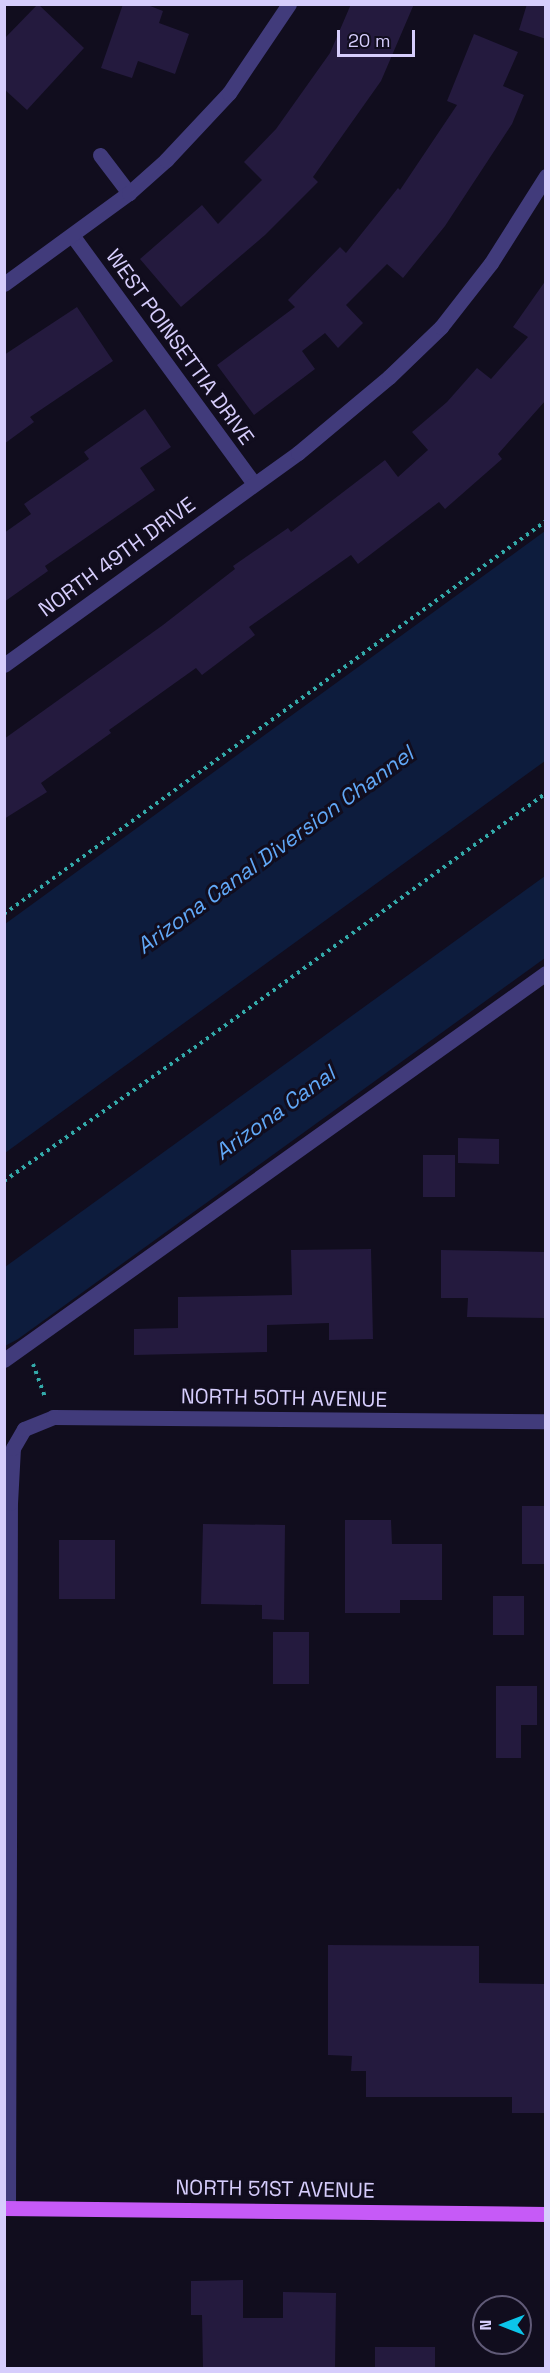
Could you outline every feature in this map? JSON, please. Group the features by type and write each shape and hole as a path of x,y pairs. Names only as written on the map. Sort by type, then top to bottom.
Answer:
{"main road":[{"name":"NORTH 51ST AVENUE","path":"6,2208 546,2214"}],"street":[{"path":"4,284 129,193 203,123 229,93 289,4"},
{"path":"100,155 129,193"},
{"name":"NORTH 49TH DRIVE","path":"4,665 298,453 389,377 441,327 491,263 546,176"},
{"name":"WEST POINSETTIA DRIVE","path":"72,235 254,484"},
{"path":"4,1360 26,1347 546,973"},
{"name":"NORTH 50TH AVENUE","path":"6,2208 10,1503 13,1448 24,1429 53,1417 546,1421"}],"path":[{"path":"4,914 546,521"},
{"path":"4,1181 546,793"},
{"path":"26,1347 53,1417"}],"water":[{"name":"Arizona Canal Diversion Channel","path":"545,531 545,761 5,1153 5,924"},
{"name":"Arizona Canal","path":"545,876 545,958 18,1339 5,1346 5,1267"}],"building":[{"path":"38,4 84,48 27,110 4,89 4,39"},
{"path":"123,4 145,4 163,11 159,23 189,34 175,74 138,61 132,78 101,68"},
{"path":"351,4 414,4 381,81 313,177 318,182 265,235 181,307 140,259 202,205 218,224 262,180 244,162 276,129 330,53"},
{"path":"527,4 546,4 546,39 519,30"},
{"path":"474,34 518,52 503,86 524,95 512,124 445,226 403,278 387,264 346,305 363,323 338,348 325,333 302,351 315,369 254,415 217,365 295,307 288,300 340,247 346,253 398,188 400,190 457,105 447,101"},
{"path":"546,280 546,400 498,454 502,459 445,509 439,502 358,564 351,555 249,627 255,635 202,675 196,668 109,730 111,733 41,783 47,792 4,819 4,739 163,625 235,569 233,566 288,528 291,532 385,460 398,477 428,450 412,432 447,402 477,368 491,379 528,337 513,327"},
{"path":"77,307 113,361 30,417 34,422 4,444 4,355"},
{"path":"145,409 171,447 140,468 155,490 45,566 48,571 4,602 4,533 31,514 24,504 89,459 84,452"},
{"path":"458,1138 499,1139 499,1164 458,1163"},
{"path":"423,1155 455,1155 455,1197 423,1197"},
{"path":"371,1249 373,1339 329,1340 329,1323 267,1325 267,1352 134,1355 134,1329 178,1328 178,1297 292,1295 291,1250"},
{"path":"441,1250 546,1252 546,1318 467,1317 468,1298 441,1298"},
{"path":"522,1506 546,1506 546,1564 522,1564"},
{"path":"345,1520 391,1520 392,1544 442,1544 442,1600 400,1600 400,1613 345,1613"},
{"path":"203,1524 285,1525 284,1620 262,1619 262,1605 201,1604"},
{"path":"59,1540 115,1540 115,1599 59,1599"},
{"path":"493,1596 524,1596 524,1635 493,1635"},
{"path":"273,1632 309,1632 309,1684 273,1684"},
{"path":"496,1686 537,1686 537,1725 521,1725 521,1758 496,1758"},
{"path":"328,1945 479,1946 479,1983 546,1984 546,2113 512,2113 512,2097 366,2097 366,2071 351,2071 352,2056 328,2055"},
{"path":"243,2280 243,2318 283,2318 283,2292 336,2293 335,2368 203,2368 202,2315 191,2315 191,2281"},
{"path":"375,2347 435,2347 435,2368 375,2368"}]}
